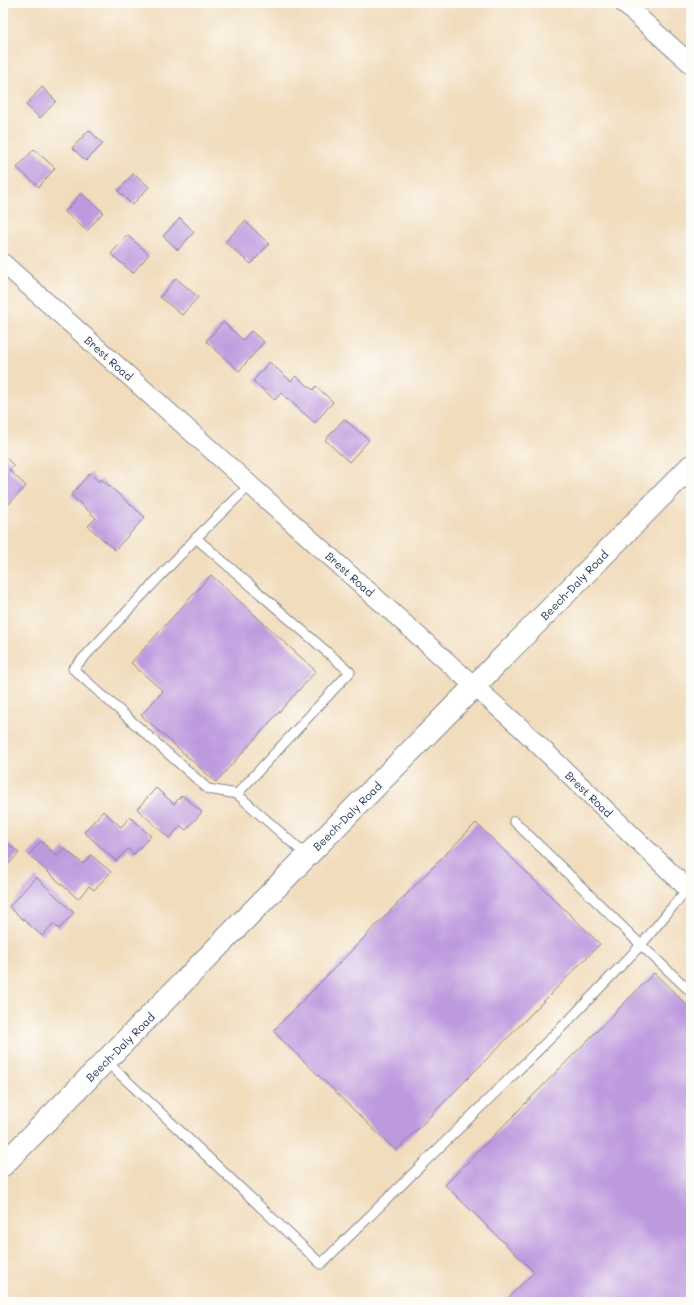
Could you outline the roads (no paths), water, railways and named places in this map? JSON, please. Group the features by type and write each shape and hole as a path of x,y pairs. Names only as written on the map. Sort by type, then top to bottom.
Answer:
{"street":[{"path":"623,3 691,64"},
{"name":"Brest Road","path":"3,263 526,733 689,890"},
{"name":"Beech-Daly Road","path":"3,1165 691,466"}],"lane":[{"path":"250,485 196,538 74,669 208,788 237,794 307,856"},
{"path":"196,538 350,672 237,794"},
{"path":"514,821 691,992"},
{"path":"106,1061 321,1264 570,1019 641,945 689,890"}]}
